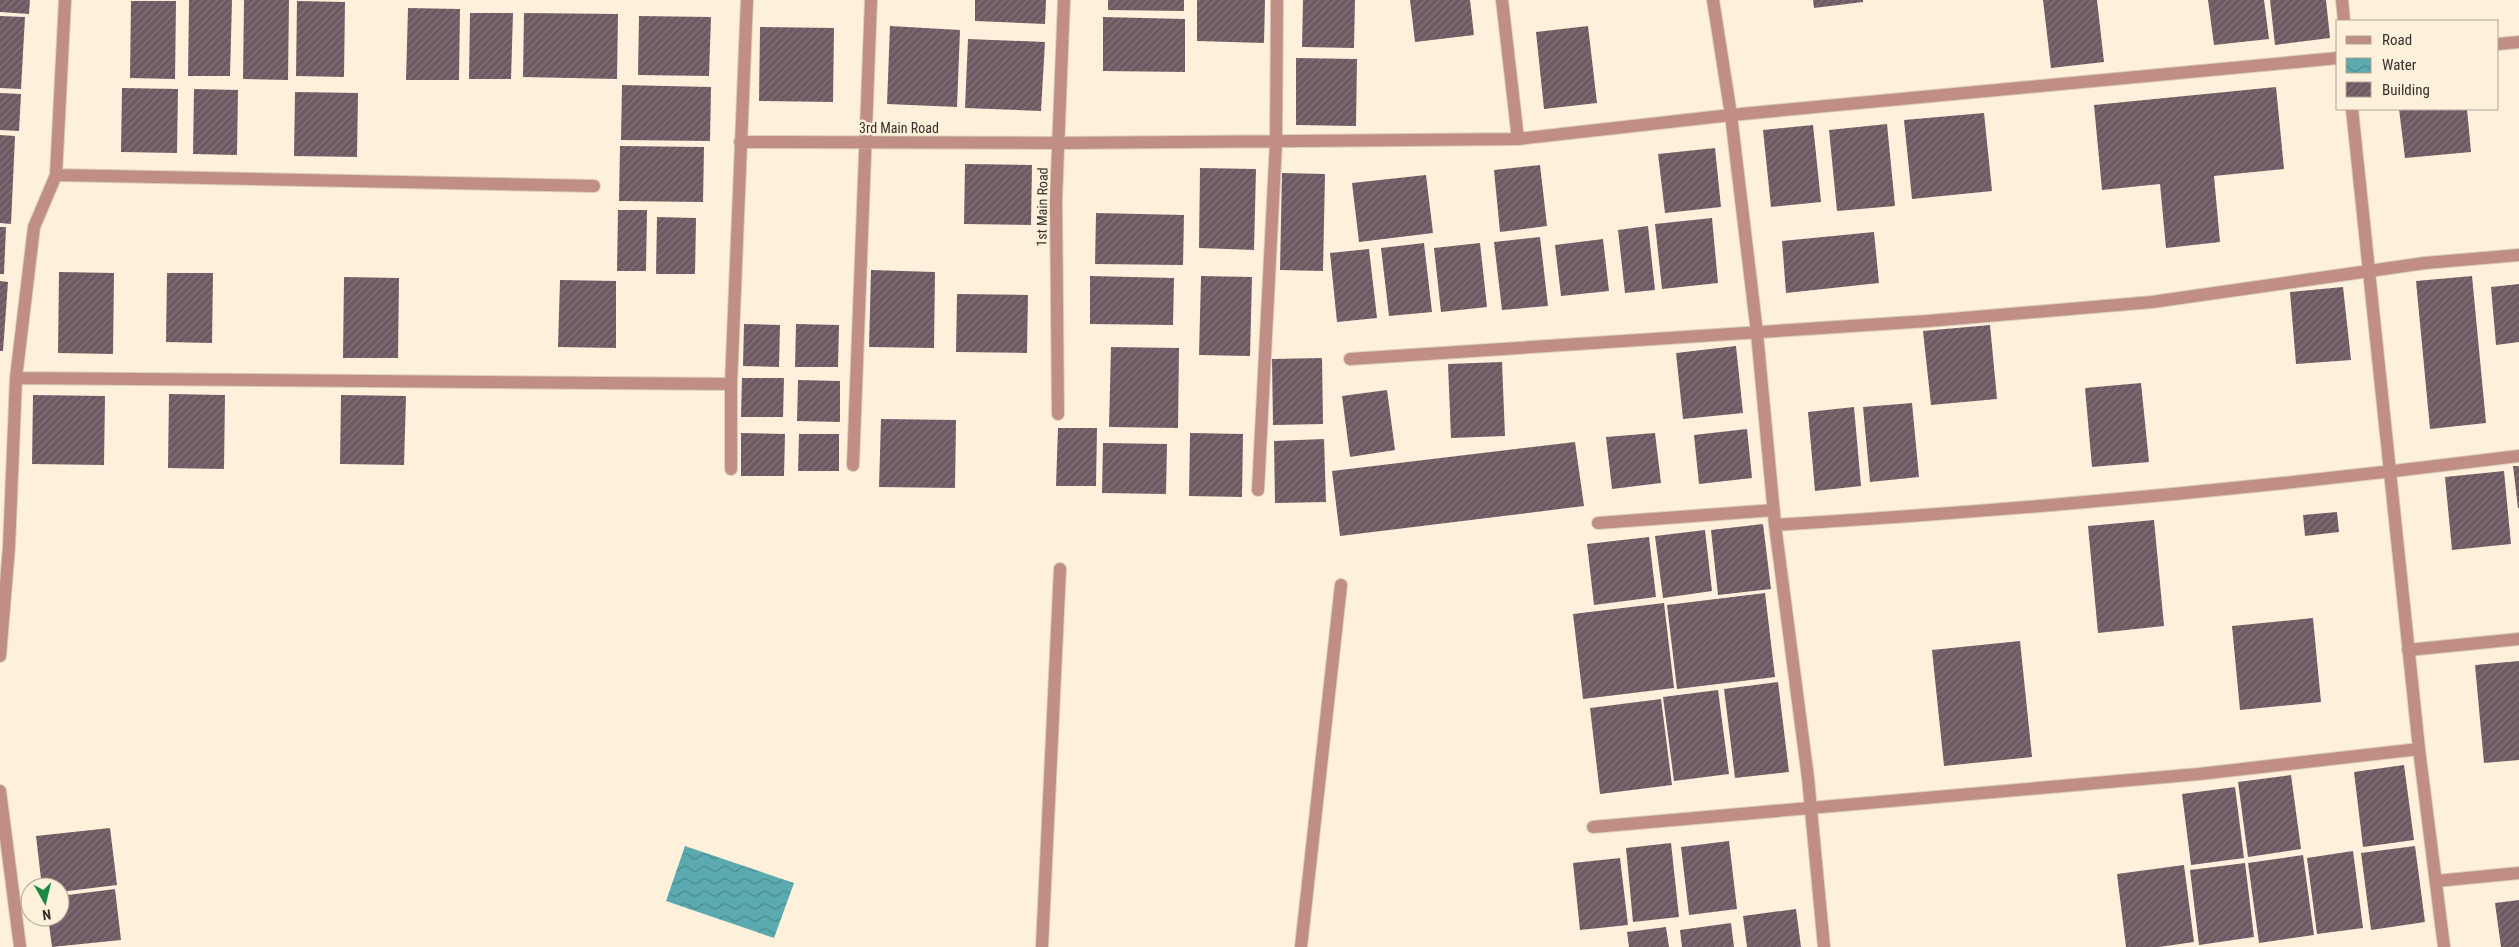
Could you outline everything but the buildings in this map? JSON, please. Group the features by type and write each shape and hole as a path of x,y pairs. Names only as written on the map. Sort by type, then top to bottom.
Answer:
{"street":[{"path":"0,656 8,548 16,378 34,227 56,175 65,0"},
{"path":"731,469 731,384 747,0"},
{"path":"853,465 871,0"},
{"name":"1st Main Road","path":"1058,414 1056,200 1064,0"},
{"path":"1258,490 1276,142 1277,0"},
{"path":"1502,0 1518,139"},
{"path":"1713,0 1731,115 1756,333 1775,525 1811,806 1824,947"},
{"path":"2342,0 2344,20"},
{"path":"2499,44 2519,42"},
{"name":"3rd Main Road","path":"740,142 1058,144 1518,139 1731,115 2336,58"},
{"path":"2352,110 2388,471 2419,749 2444,947"},
{"path":"56,175 594,186"},
{"path":"1350,359 1756,333 2152,302 2425,263 2519,255"},
{"path":"16,378 731,384"},
{"path":"1775,525 1945,514 2162,496 2519,456"},
{"path":"1598,523 1774,510"},
{"path":"1042,947 1060,569"},
{"path":"1301,947 1341,585"},
{"path":"2408,650 2519,639"},
{"path":"1593,827 1811,806 2199,774 2419,749"},
{"path":"0,791 20,947"},
{"path":"2436,881 2519,873"}],"water":[{"path":"685,846 794,883 774,938 666,901"}]}
